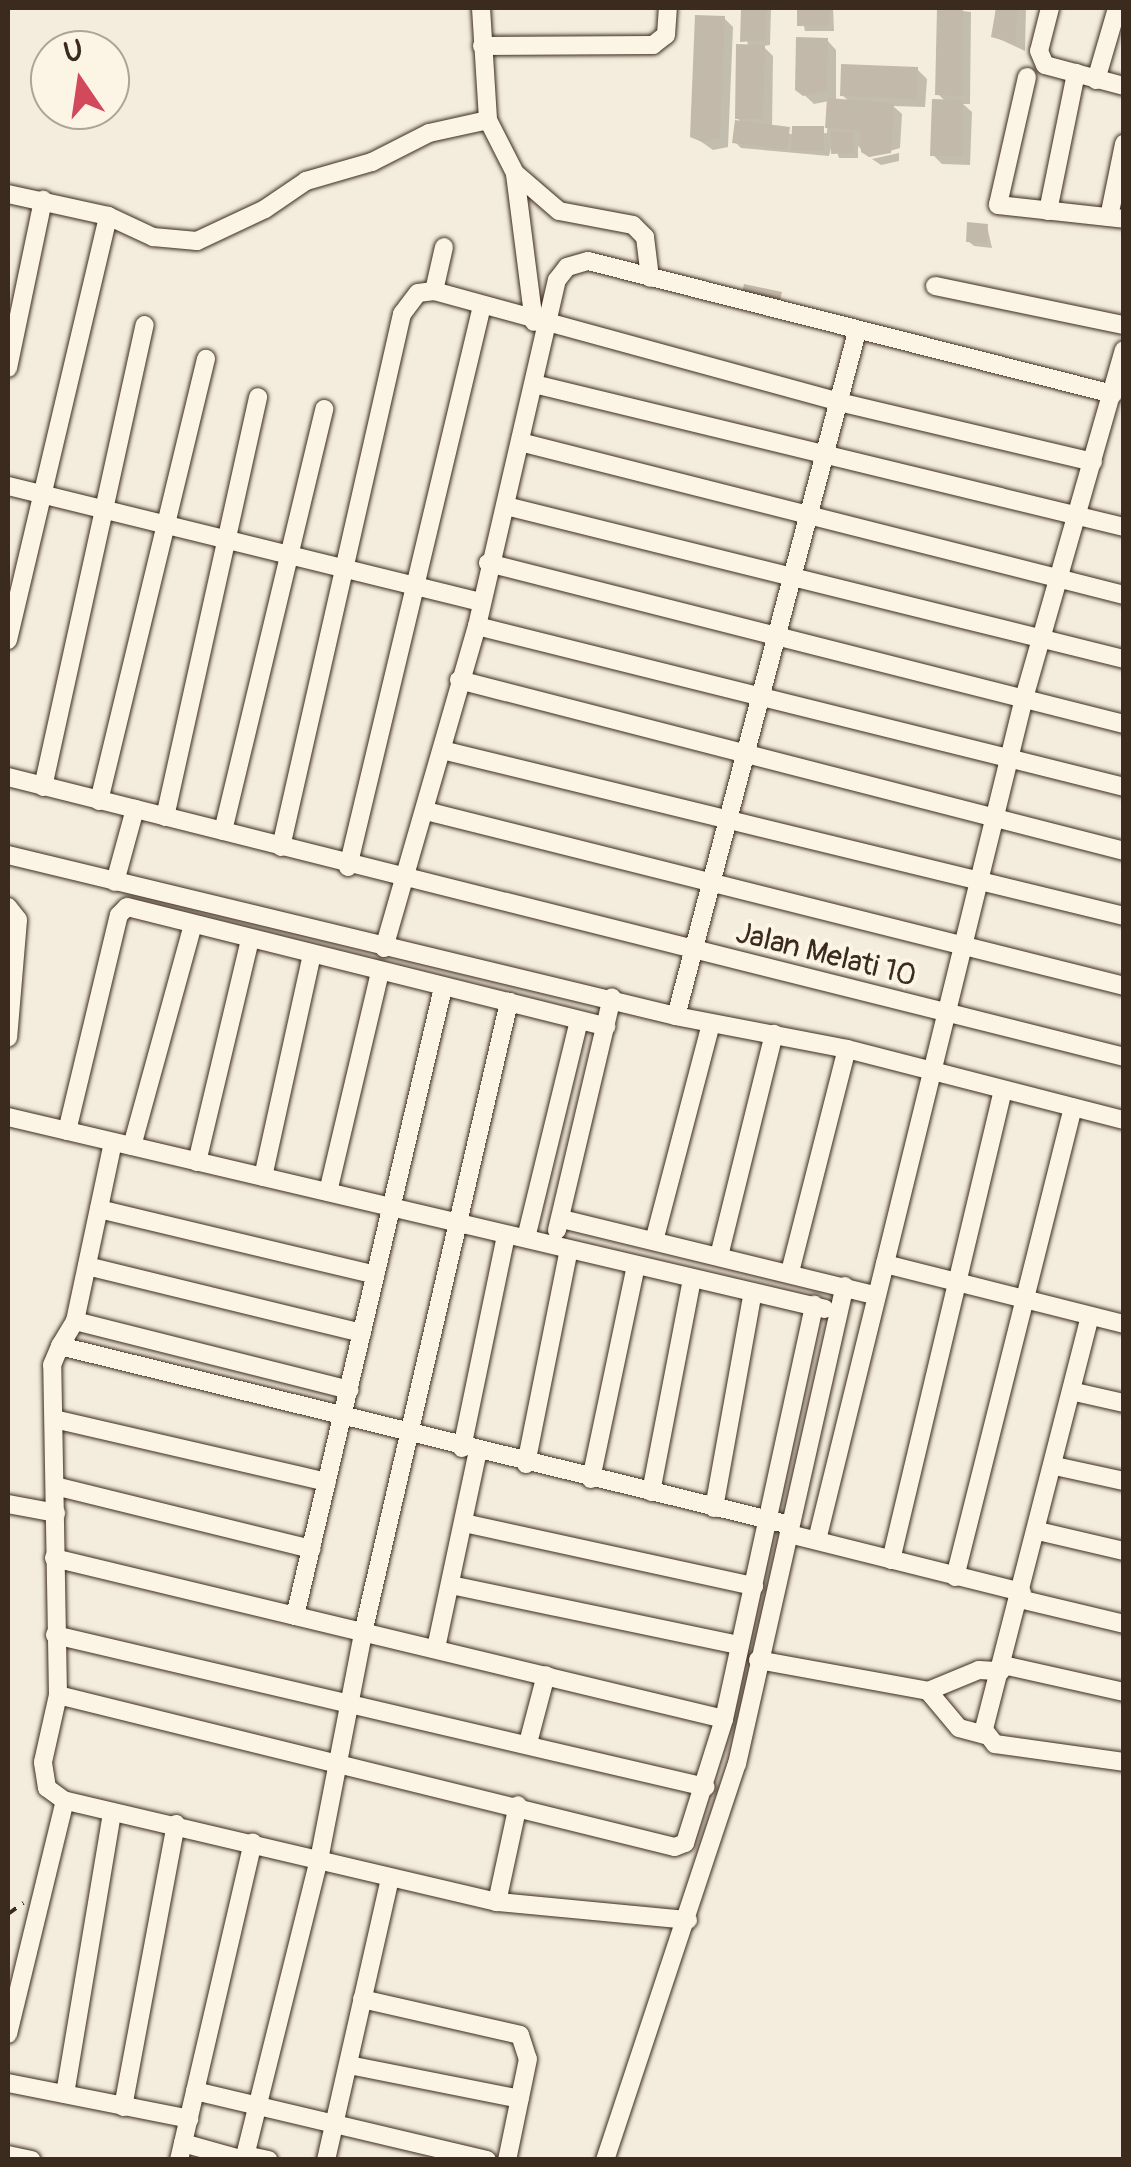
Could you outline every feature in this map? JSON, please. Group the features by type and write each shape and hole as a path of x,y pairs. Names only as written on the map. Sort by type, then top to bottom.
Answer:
{"street":[{"path":"384,948 407,881 476,626 488,563 506,506 534,384 540,324 515,173 488,120 481,8"},
{"path":"482,46 662,44 668,8"},
{"path":"1050,8 1040,57 1096,80 1124,86"},
{"path":"1096,80 1117,8"},
{"path":"1048,211 1076,73"},
{"path":"1026,77 998,206 1116,218 1124,144"},
{"path":"8,194 108,216 180,243 207,238 306,181 372,162 429,133 488,120"},
{"path":"515,173 559,211 633,226 645,238 650,278"},
{"path":"8,368 43,200"},
{"path":"8,640 108,216"},
{"path":"434,291 444,247"},
{"path":"540,324 560,274 576,262 1112,394"},
{"path":"936,286 1124,325"},
{"path":"282,847 348,568 402,314 418,293 434,291 540,324 835,401 1093,462"},
{"path":"348,867 412,586 482,306"},
{"path":"42,787 145,326"},
{"path":"676,1016 742,750 794,573 819,454 856,332"},
{"path":"817,1540 858,1356 885,1264 930,1071 966,948 1024,698 1124,350"},
{"path":"99,801 206,359"},
{"path":"534,384 1124,527"},
{"path":"165,818 258,397"},
{"path":"223,831 324,409"},
{"path":"520,442 1124,595"},
{"path":"8,486 228,544 348,568 479,602"},
{"path":"506,506 794,573 1124,659"},
{"path":"488,563 1124,724"},
{"path":"476,626 1124,787"},
{"path":"459,680 742,750 997,822 1124,852"},
{"path":"442,750 1124,916"},
{"name":"Jalan Melati 10","path":"8,777 348,867 1124,1057"},
{"path":"115,882 136,809"},
{"path":"426,810 1124,986"},
{"path":"8,855 384,948 612,997 676,1016 847,1049 1124,1120"},
{"path":"8,907 18,920 11,966 8,1038"},
{"path":"67,1131 122,909 606,1026"},
{"path":"193,925 99,1209 74,1321 51,1374 59,1486 54,1558 58,1695 43,1775 47,1788 65,1801 497,1902 688,1920"},
{"path":"197,1162 250,939"},
{"path":"263,1177 312,954"},
{"path":"328,1192 380,972"},
{"path":"296,1616 388,1206 443,988"},
{"path":"526,1464 562,1219 612,997"},
{"path":"253,1843 181,2152 252,2158 255,2106 319,1860 363,1633 455,1222 509,1002"},
{"path":"526,1238 579,1020"},
{"path":"654,1241 711,1024"},
{"path":"719,1256 774,1034"},
{"path":"790,1272 847,1049"},
{"path":"891,1560 1003,1090"},
{"path":"955,1576 1073,1108"},
{"path":"8,1117 839,1314"},
{"path":"99,1209 375,1275"},
{"path":"562,1219 874,1295"},
{"path":"436,1648 464,1523 470,1450 506,1235"},
{"path":"885,1264 1124,1324"},
{"path":"86,1266 362,1333"},
{"path":"591,1479 636,1266"},
{"path":"651,1492 692,1279"},
{"path":"605,2160 639,2045 688,1920 737,1764 845,1286"},
{"path":"714,1508 754,1292"},
{"path":"58,1695 339,1766 518,1805 674,1847 690,1832 724,1719 814,1305"},
{"path":"986,1735 1075,1392 1090,1316"},
{"path":"74,1321 348,1390"},
{"path":"60,1346 526,1464 768,1520 817,1540 1124,1624"},
{"path":"831,1350 858,1356"},
{"path":"1075,1392 1124,1403"},
{"path":"54,1418 326,1482"},
{"path":"1056,1466 1124,1481"},
{"path":"59,1486 311,1549"},
{"path":"8,1492 8,1504 56,1513"},
{"path":"464,1523 754,1586"},
{"path":"1038,1531 1124,1551"},
{"path":"54,1558 724,1719"},
{"path":"451,1585 738,1645"},
{"path":"56,1635 350,1700 705,1787"},
{"path":"732,1676 756,1669 928,1691 979,1670 1002,1668 1124,1692"},
{"path":"528,1744 546,1675"},
{"path":"928,1691 959,1728 986,1735 995,1744 1124,1762"},
{"path":"8,2034 65,1801"},
{"path":"497,1902 518,1805"},
{"path":"64,2094 112,1812"},
{"path":"123,2106 176,1824"},
{"path":"331,2158 334,2124 390,1878"},
{"path":"362,1999 520,2035 528,2059 506,2160"},
{"path":"349,2066 520,2099"},
{"path":"8,2082 189,2119"},
{"path":"196,2090 488,2160"},
{"path":"8,2155 31,2160"}],"building":[{"path":"741,8 766,8 766,40 740,42"},
{"path":"797,8 829,8 829,26 797,26"},
{"path":"937,8 963,8 962,96 935,95"},
{"path":"996,8 1017,8 1016,44 991,37"},
{"path":"695,15 725,16 720,138 702,142 690,137"},
{"path":"796,37 828,38 827,90 803,96 795,90"},
{"path":"736,44 765,45 763,119 735,119"},
{"path":"841,64 918,67 917,99 840,96"},
{"path":"827,98 894,103 891,153 869,157 861,152 860,130 825,128"},
{"path":"932,99 963,100 962,156 930,156"},
{"path":"735,120 790,127 787,150 732,143"},
{"path":"792,126 824,126 824,151 791,151"},
{"path":"831,132 853,132 854,153 831,154"},
{"path":"967,222 988,224 987,243 966,242"},
{"path":"744,284 782,292 779,305 741,297"}]}
